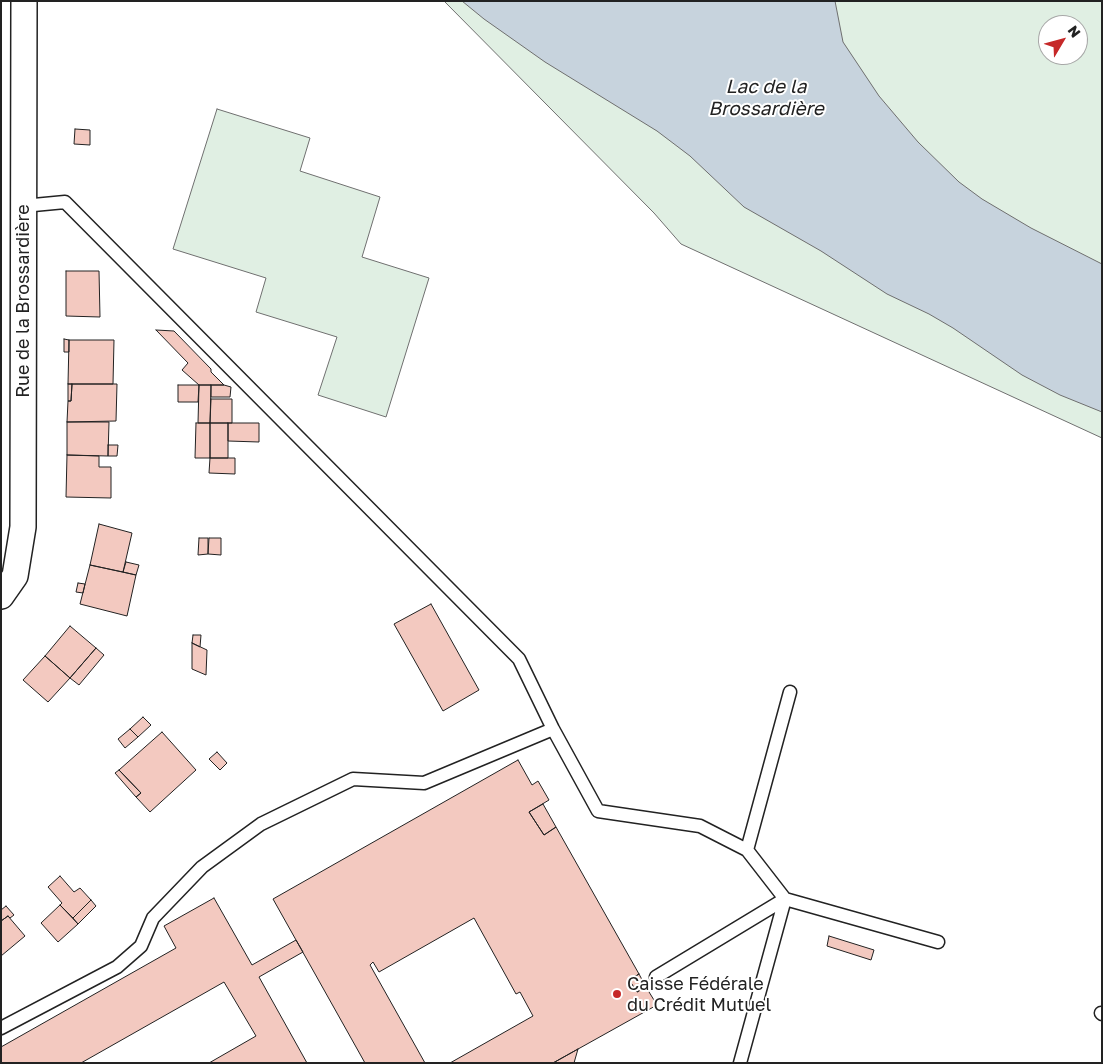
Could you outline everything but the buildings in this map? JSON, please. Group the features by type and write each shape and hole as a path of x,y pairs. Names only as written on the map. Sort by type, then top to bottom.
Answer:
{"street":[{"name":"Rue de la Brossardière","path":"1,596 15,576 23,527 24,1"}],"lane":[{"path":"24,206 65,202 519,659 553,729 598,811 700,826 747,850 786,900 938,942"},
{"path":"747,850 790,692"},
{"path":"1,1028 117,967 141,946 153,918 202,867 261,824 353,779 424,783 553,729"},
{"path":"656,977 786,900"},
{"path":"740,1063 786,900"}],"green space":[{"path":"444,1 1102,1 1102,438 681,244 654,213"},
{"path":"217,109 310,138 300,171 380,197 362,257 429,278 386,417 318,395 337,337 256,312 266,278 173,249"}],"water":[{"name":"Lac de la Brossardière","path":"462,1 835,1 843,42 879,96 918,142 959,182 982,199 1031,228 1102,264 1102,412 1060,395 1022,375 953,328 887,294 821,251 744,207 690,156 657,131 545,62"}],"place":[{"name":"Caisse Fédérale du Crédit Mutuel","path":"617,994"}]}
